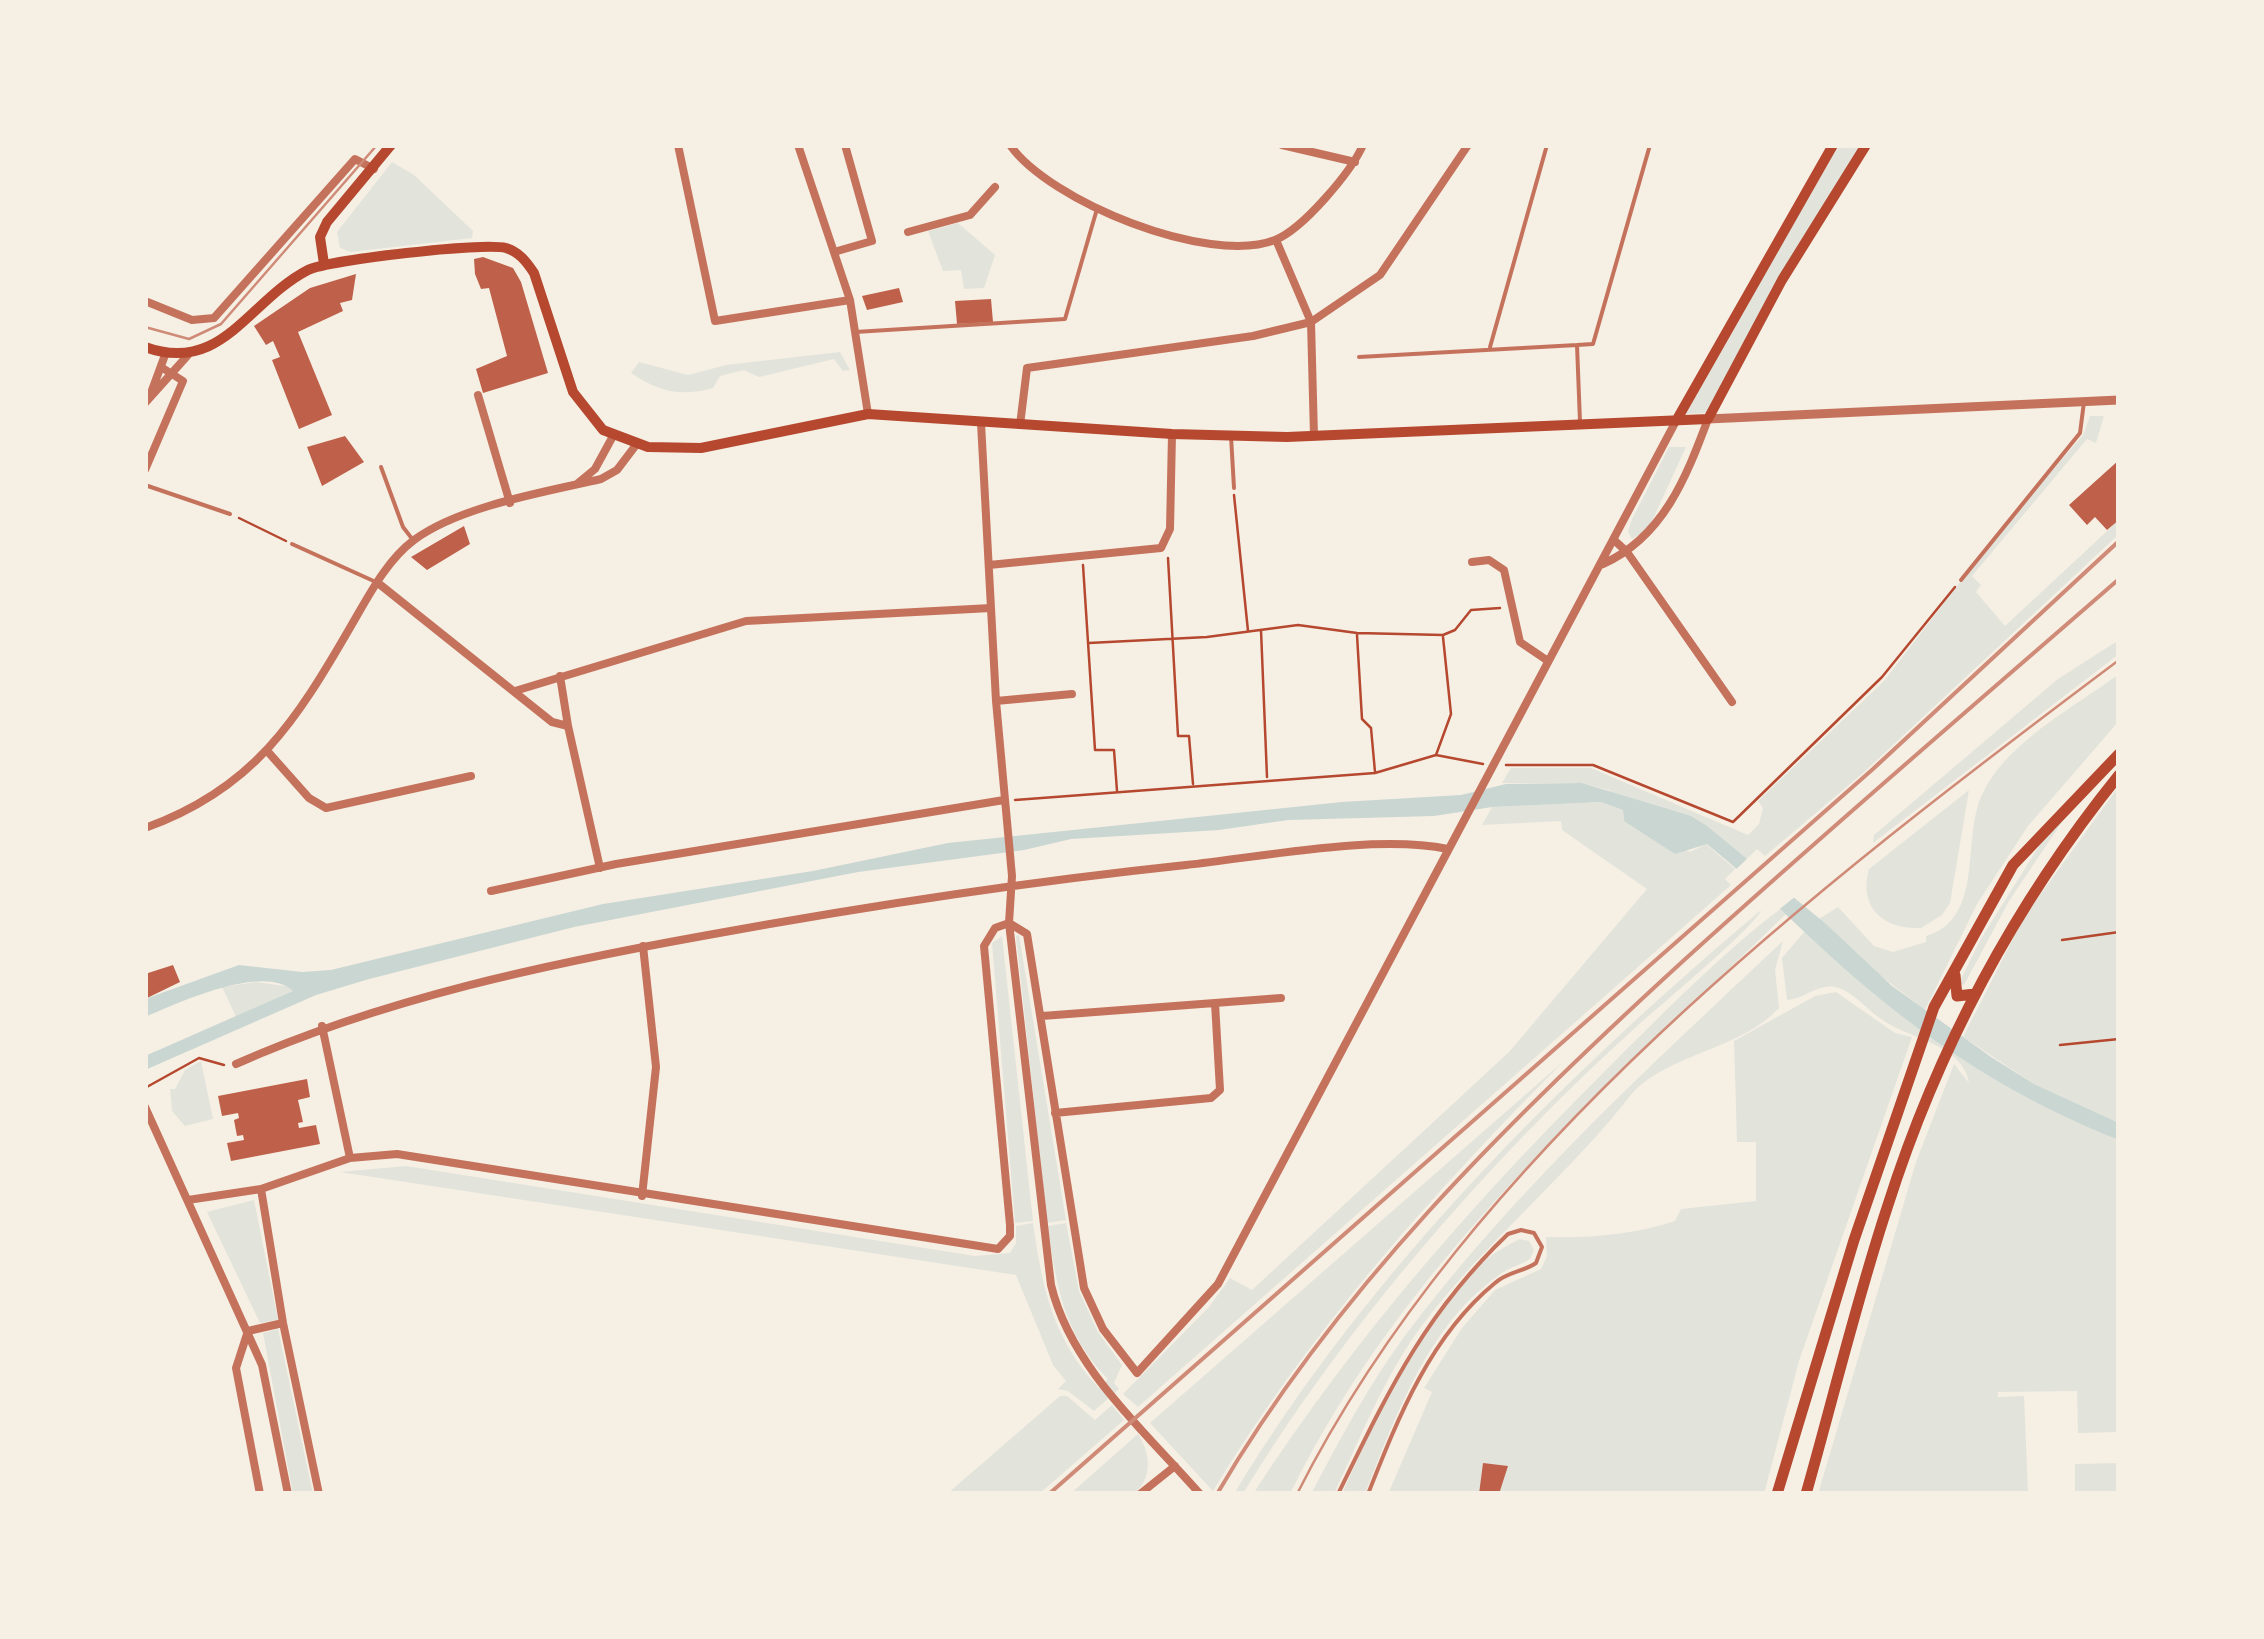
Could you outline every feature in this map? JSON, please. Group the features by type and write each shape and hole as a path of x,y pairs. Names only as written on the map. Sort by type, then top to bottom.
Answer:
{"main road":[{"path":"324,264 320,238 327,222 391,145"},
{"path":"1676,421 1832,145"},
{"path":"145,347 165,354 188,355 215,345 266,300 324,264 493,246 524,258 538,282 574,392 596,424 613,436 636,444 678,451 868,414 1231,436 1580,427 1708,419 1782,280 1866,145"},
{"path":"1777,1494 1934,1007 2004,878 2025,850 2119,754"},
{"path":"1806,1494 1886,1208 1945,1058 1975,994 2036,886 2119,774"},
{"path":"1957,962 1954,992 1962,997 1975,994"}],"street":[{"path":"678,145 715,321 850,300"},
{"path":"798,145 850,300 868,414"},
{"path":"845,145 872,241"},
{"path":"1010,145 1033,169 1096,209 1160,235 1235,244 1276,240 1319,204 1356,162 1363,145"},
{"path":"1282,145 1356,162"},
{"path":"1020,424 1028,368 1254,336 1311,322 1380,275 1468,145"},
{"path":"145,301 192,320 207,321 220,312 355,159 374,169"},
{"path":"908,232 970,215 994,187"},
{"path":"834,252 886,238"},
{"path":"1276,240 1311,322 1314,436"},
{"path":"147,400 165,354"},
{"path":"147,400 188,355"},
{"path":"145,470 182,381 160,367"},
{"path":"478,395 510,504"},
{"path":"1602,564 1628,552 1663,516 1708,419 2119,400"},
{"path":"188,1200 261,1189 350,1158 396,1154 988,1248 1006,1245 1010,1225 984,946 995,928 1009,924 1026,934 1084,1288 1103,1329 1137,1373 1218,1284 1676,421"},
{"path":"982,423 996,700 1010,858 1009,924 1050,1284 1063,1326 1102,1382 1200,1494"},
{"path":"988,565 1161,548 1170,529 1172,434"},
{"path":"569,487 595,469 613,436"},
{"path":"145,828 200,804 268,753 300,712 378,583 414,540 454,519 617,470 636,444"},
{"path":"1614,540 1628,552 1732,702"},
{"path":"1472,562 1489,560 1504,570 1520,642 1548,660"},
{"path":"378,583 552,722 568,726"},
{"path":"515,690 746,621 991,608"},
{"path":"560,676 600,868"},
{"path":"996,700 1072,694"},
{"path":"268,753 309,798 326,808 471,776"},
{"path":"492,892 600,868 1004,800"},
{"path":"236,1064 322,1026 490,980 643,946 1010,884 1318,851 1421,843 1448,849"},
{"path":"642,1196 656,1067 643,946"},
{"path":"1042,1016 1281,998"},
{"path":"1055,1114 1211,1098 1220,1090 1215,1003"},
{"path":"322,1026 350,1158"},
{"path":"145,1107 248,1331 267,1382 288,1494"},
{"path":"261,1189 283,1323 319,1494"},
{"path":"248,1331 283,1323"},
{"path":"248,1331 237,1360 237,1379 260,1494"},
{"path":"1140,1494 1175,1466"}],"lane":[{"path":"1489,350 1547,145"},
{"path":"1359,357 1592,344 1650,145"},
{"path":"855,332 1065,319 1096,209"},
{"path":"1577,345 1580,427"},
{"path":"1961,580 2080,433 2084,402"},
{"path":"1231,436 1234,488"},
{"path":"381,467 403,527 414,540"},
{"path":"145,486 230,514"},
{"path":"292,544 378,583"},
{"path":"1338,1494 1404,1358 1425,1328 1508,1234 1521,1230 1534,1233 1542,1247 1536,1263 1494,1284 1439,1344 1402,1414 1368,1494"}],"path":[{"path":"1234,488 1248,632"},
{"path":"230,514 292,544"},
{"path":"1161,548 1168,559 1178,736 1188,736 1194,786"},
{"path":"1083,558 1096,750 1114,750 1117,791"},
{"path":"1004,800 1375,773 1436,756 1495,765 1593,765 1733,822 1882,677 1961,580"},
{"path":"1089,643 1298,626 1358,633 1442,635 1455,630 1472,610 1512,607"},
{"path":"1261,629 1267,780"},
{"path":"1358,633 1362,719 1371,728 1375,773"},
{"path":"1436,756 1451,714 1442,635"},
{"path":"2062,940 2119,932"},
{"path":"2060,1045 2119,1039"},
{"path":"145,1088 199,1058 236,1064"}],"shaded area":[{"path":"1835,145 1863,145 1708,413 1684,414"},
{"path":"392,162 414,175 473,231 472,238 351,252 340,248 337,232"},
{"path":"958,223 995,255 984,288 964,289 961,270 943,271 928,231"},
{"path":"840,352 850,370 843,371 834,359 759,377 744,370 720,376 713,388 691,392 651,385 631,373 639,362 688,375 726,365"},
{"path":"2090,416 2104,416 2096,443 2087,439 1972,576 1981,585 1976,592 2005,626 2119,520 2119,534 1863,773 1765,856 1757,849 1745,861 1608,790 1582,783 1502,783 1511,768 1591,768 1748,835 1759,824 1763,808 1758,801 1884,681 1997,534 2083,435"},
{"path":"1669,447 1686,447 1648,530 1632,539 1628,532 1632,519"},
{"path":"2119,640 2119,654 1873,843 1874,835 2058,679"},
{"path":"2119,674 2119,721 2028,826 1977,904 1925,1010 1868,966 1819,919 1838,907 1874,946 1893,952 1926,942 1926,936 1943,928 1963,900 1977,809 2000,767 2036,732"},
{"path":"1582,783 1691,816 1707,826 1826,924 1892,986 2034,1084 2119,1123 2119,1140 2013,1090 1947,1049 1854,977 1707,844 1675,854 1624,821 1623,810 1601,802 1492,807 1434,816 1288,820 1219,830 1071,839 1024,850 858,872 574,927 369,979 316,995 145,1070 145,1056 293,991 262,981 242,983 198,995 145,1017 145,999 239,965 302,972 331,970 603,904 813,871 948,843 1342,802 1461,795 1506,784"},
{"path":"2119,786 2119,1123 2034,1084 1963,1037 2024,917"},
{"path":"1969,790 1950,903 1942,915 1921,928 1907,928 1885,920 1867,895 1869,869"},
{"path":"1601,802 1623,810 1624,821 1690,852 1706,844 1735,869 1725,879 1731,885 1138,1407 1123,1394 1209,1307 1230,1278 1252,1290 1509,1052 1647,889 1562,830 1561,821 1482,825 1492,807"},
{"path":"2056,819 2062,822 2009,901 1964,985 1959,983 1982,937"},
{"path":"1780,909 1786,914 1578,1114 1449,1254 1390,1329 1337,1409 1290,1494 1253,1494 1375,1325 1464,1220 1558,1118 1670,1007"},
{"path":"1761,910 1725,949 1581,1079 1474,1189 1326,1369 1243,1494 1234,1494 1287,1411 1346,1332 1474,1181 1613,1041"},
{"path":"1805,931 1914,1024 1991,1077 2119,1140 2119,1432 2078,1433 2077,1391 1998,1392 1998,1397 2024,1396 2028,1492 1818,1494 1916,1162 1954,1064 1969,1083 1965,1070 1947,1051 1884,1021 1845,991 1832,986 1787,1000 1782,958"},
{"path":"1019,935 1066,1220 1047,1223 1016,936"},
{"path":"1002,936 1033,1221 1015,1223 992,943"},
{"path":"1783,941 1775,970 1779,1008 1746,1033 1669,1067 1634,1091 1423,1324 1385,1385 1334,1494 1311,1494 1391,1356 1491,1230 1585,1131"},
{"path":"256,982 292,987 293,991 236,1017 222,987"},
{"path":"1836,992 1895,1033 1912,1037 1799,1361 1764,1494 1388,1494 1432,1392 1424,1388 1462,1328 1495,1290 1541,1269 1547,1256 1546,1237 1627,1232 1675,1221 1681,1209 1756,1201 1756,1142 1737,1142 1734,1041 1815,996"},
{"path":"201,1061 213,1119 185,1126 172,1111 170,1089 175,1089 185,1070"},
{"path":"1564,1061 1375,1266 1291,1374 1213,1491 1150,1423"},
{"path":"406,1166 975,1256 1010,1253 1016,1243 1016,1226 1033,1223 1046,1291 1060,1332 1099,1388 1108,1379 1072,1327 1055,1269 1048,1226 1066,1223 1079,1291 1098,1332 1122,1365 1114,1383 1119,1389 1094,1411 1068,1391 1058,1389 1066,1381 1053,1365 1016,1275 340,1172"},
{"path":"254,1200 278,1320 260,1323 207,1212"},
{"path":"1520,1239 1529,1241 1534,1250 1530,1259 1502,1273 1454,1317 1418,1372 1365,1494 1342,1494 1392,1388 1435,1315 1460,1284 1489,1258"},
{"path":"278,1329 313,1494 293,1494 263,1333"},
{"path":"1060,1396 1067,1396 1095,1420 1112,1405 1124,1420 1039,1494 947,1494"},
{"path":"1138,1434 1148,1466 1134,1494 1070,1494"},
{"path":"2119,1463 2119,1492 2075,1494 2075,1464"}],"pier":[{"path":"1749,857 1796,896 1776,912 1732,873"}],"building":[{"path":"483,257 513,268 521,282 548,373 483,393 476,369 507,356 489,288 481,289 475,274 474,259"},
{"path":"356,274 352,300 340,303 343,311 298,332 332,415 299,429 272,360 280,357 273,341 266,345 254,326 310,288"},
{"path":"899,288 903,302 867,310 862,296"},
{"path":"991,299 993,322 957,324 955,301"},
{"path":"345,436 364,462 322,486 307,447"},
{"path":"2119,460 2119,520 2107,530 2095,517 2087,525 2069,505"},
{"path":"464,526 470,544 427,570 411,557"},
{"path":"173,965 180,982 145,999 145,974"},
{"path":"307,1079 310,1097 298,1100 303,1122 298,1123 299,1128 316,1125 320,1144 231,1161 227,1143 244,1140 243,1135 237,1136 234,1120 239,1118 238,1113 222,1116 218,1096"},
{"path":"1483,1463 1508,1466 1499,1494 1479,1494"}],"tram line":[{"path":"145,327 189,339 221,324 377,145"},
{"path":"1297,1494 1369,1369 1456,1251 1554,1140 1660,1034 1772,933 1888,837 2119,660"}],"railway":[{"path":"1049,1494 1873,769 2119,541"},
{"path":"1217,1494 1316,1347 1371,1278 1490,1146 1736,913 2119,579"}]}
